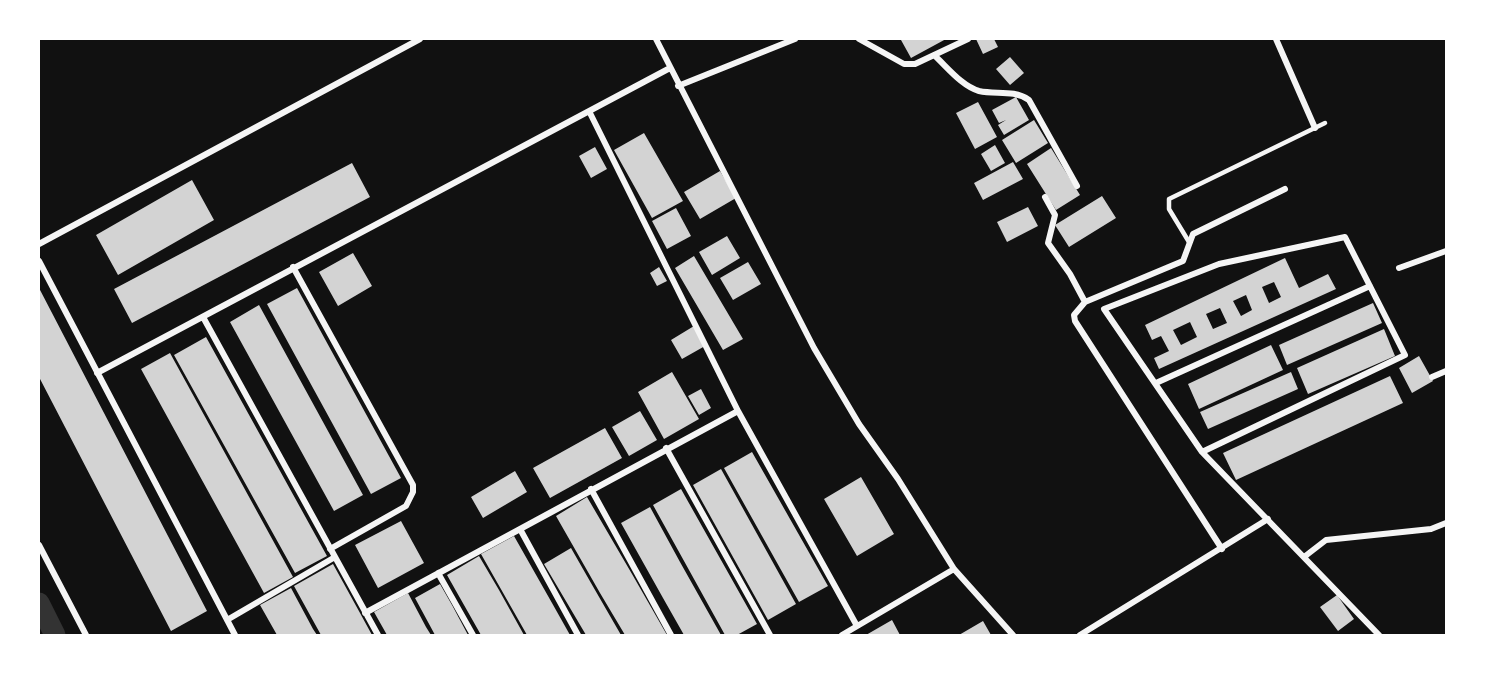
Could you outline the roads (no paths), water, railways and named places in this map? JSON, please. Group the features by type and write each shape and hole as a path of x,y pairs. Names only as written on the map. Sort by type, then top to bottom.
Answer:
{"street":[{"path":"39,244 420,39"},
{"path":"656,39 668,69 814,348 859,424 898,479 954,569 1013,635"},
{"path":"678,87 795,39"},
{"path":"859,39 904,64 915,64 968,39"},
{"path":"1276,39 1315,128"},
{"path":"935,56 972,88 990,93 1018,94 1029,100 1077,186"},
{"path":"97,373 293,267 590,113 668,69"},
{"path":"590,113 738,411 856,626"},
{"path":"1222,549 1074,321 1075,312 1085,302 1183,261 1189,242 1196,232 1285,189"},
{"path":"1045,197 1055,215 1048,243 1070,274 1085,302"},
{"path":"1202,452 1405,355 1347,238 1343,236 1219,264 1105,307 1202,452 1379,635"},
{"path":"1399,268 1446,251"},
{"path":"39,261 235,635"},
{"path":"293,267 413,485 413,492 406,506 330,549"},
{"path":"1156,383 1370,286"},
{"path":"203,317 378,635"},
{"path":"1432,377 1446,371"},
{"path":"366,613 666,448 738,411"},
{"path":"666,448 770,635"},
{"path":"591,489 671,635"},
{"path":"1080,635 1268,519"},
{"path":"1304,557 1326,540 1431,529 1446,523"},
{"path":"520,529 578,635"},
{"path":"39,545 86,635"},
{"path":"226,620 335,557"},
{"path":"842,635 954,569"},
{"path":"438,573 473,635"}],"lane":[{"path":"1189,242 1169,209 1169,199 1325,123"}],"waterway":[{"path":"39,603 55,635"}]}
